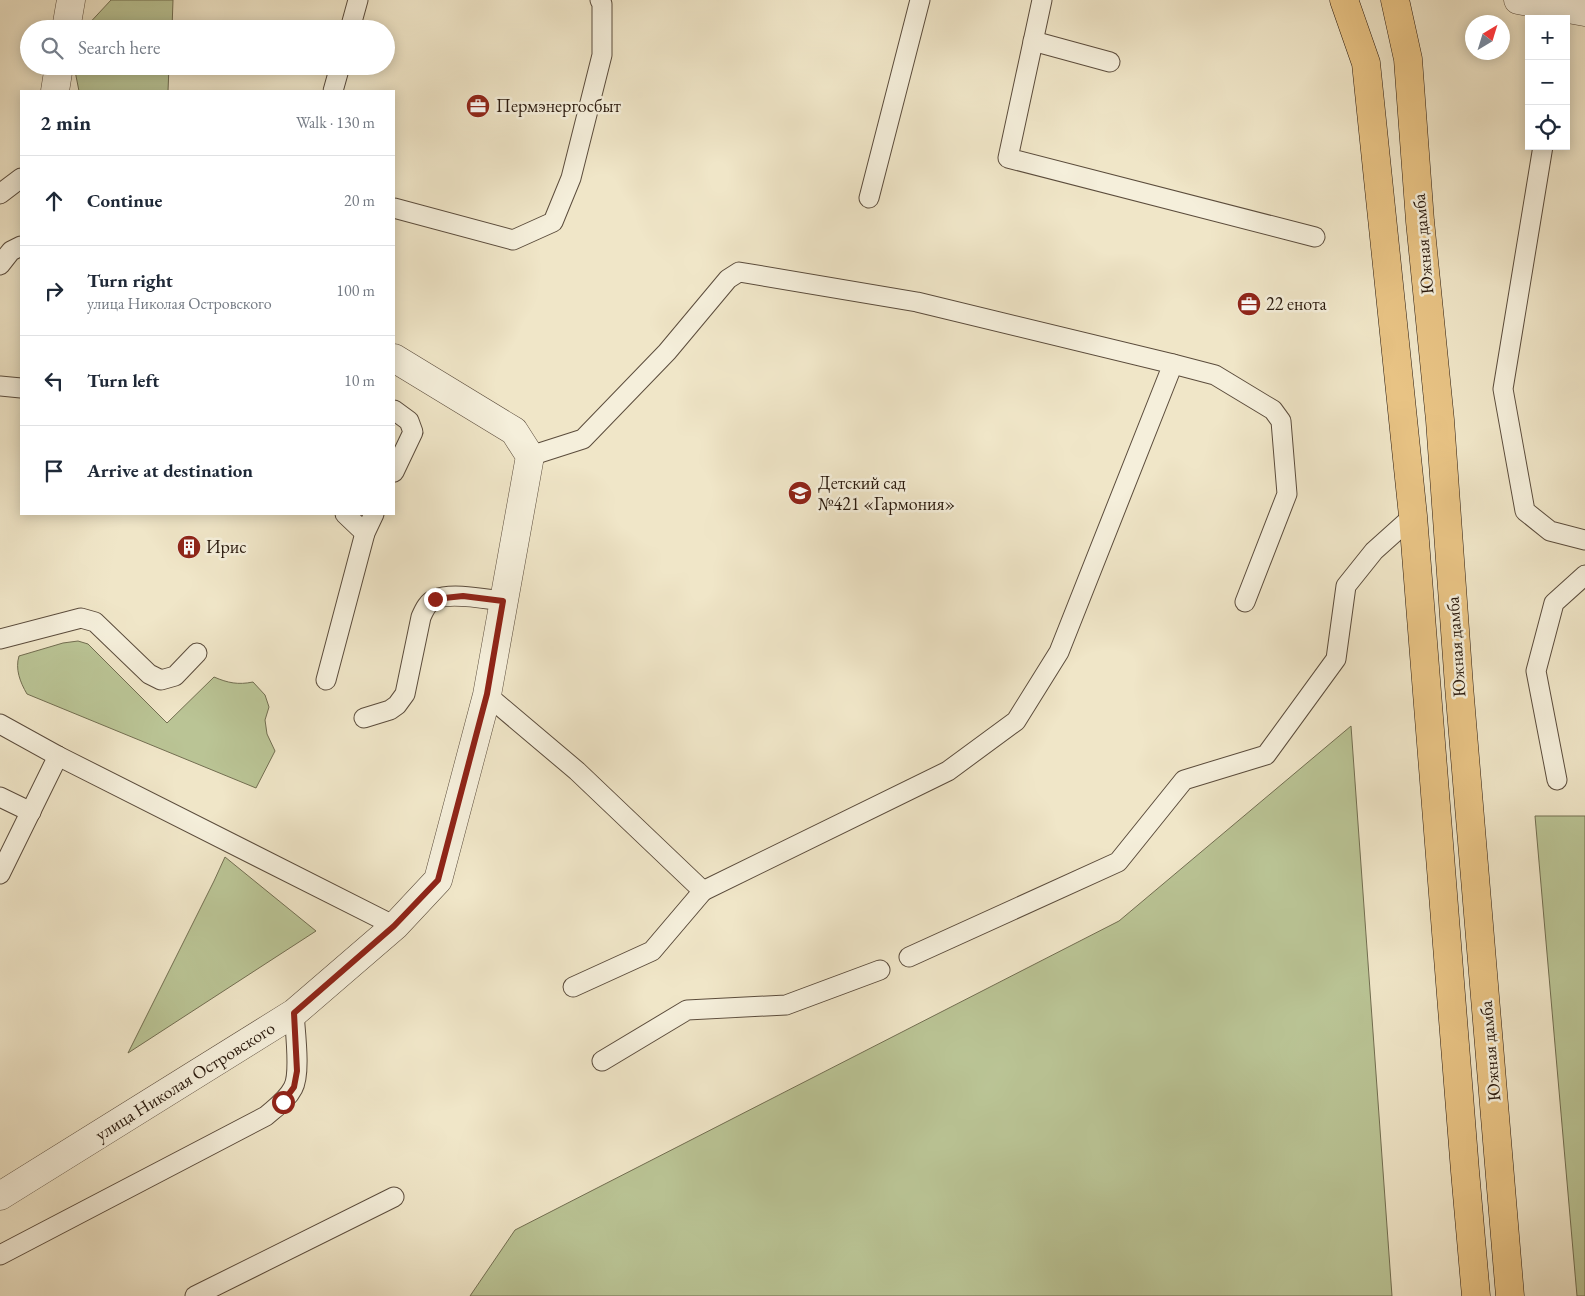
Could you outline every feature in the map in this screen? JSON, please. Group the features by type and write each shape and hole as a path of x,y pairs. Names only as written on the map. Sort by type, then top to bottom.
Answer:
{"main road":[{"name":"Южная дамба","path":"1344,0 1366,63 1413,516 1476,1296"},
{"name":"Южная дамба","path":"1395,0 1408,59 1420,221 1440,420 1459,686 1510,1296"}],"street":[{"path":"68,20 71,0"},
{"path":"1518,0 1570,10"},
{"path":"55,90 58,75"},
{"path":"395,359 514,431 530,456"},
{"name":"улица Николая Островского","path":"0,1196 294,1013 394,926 438,880 487,694 530,456"}],"lane":[{"path":"352,20 358,0"},
{"path":"395,208 512,240 554,222 571,178 602,55 602,11 600,0"},
{"path":"868,198 920,0"},
{"path":"1042,0 1008,158 1315,238"},
{"path":"1033,41 1110,62"},
{"path":"333,90 337,75"},
{"path":"1541,150 1503,389 1525,511 1550,531 1585,540"},
{"path":"0,194 20,179"},
{"path":"0,265 11,251 20,246"},
{"path":"530,456 583,439 667,352 728,279 739,272 917,302 1215,375 1273,410 1280,421 1288,494 1245,602"},
{"path":"573,987 652,951 702,891 948,771 1016,721 1059,652 1173,364"},
{"path":"0,386 20,388"},
{"path":"395,411 409,421 412,432 395,467"},
{"path":"346,515 365,532"},
{"path":"326,680 365,532 374,515"},
{"path":"909,957 1118,862 1184,780 1266,755 1336,659 1346,586 1374,551 1413,516"},
{"path":"1556,780 1536,671 1554,602 1585,575"},
{"path":"364,718 390,710 397,705 405,694 421,617 426,607 435,599 463,596 503,601"},
{"path":"0,639 81,618 95,622 149,674 162,680 175,676 198,653"},
{"path":"487,694 577,771 702,891"},
{"path":"0,724 58,756 394,926"},
{"path":"0,874 58,756"},
{"path":"0,797 30,812"},
{"path":"602,1061 688,1010 786,1006 880,970"},
{"path":"0,1255 266,1116 283,1102 294,1087 297,1071 294,1013"},
{"path":"195,1296 394,1197"}],"green space":[{"path":"111,0 173,0 172,20 92,20"},
{"path":"76,75 169,75 168,90 79,90"},
{"path":"78,641 88,644 167,723 214,677 233,683 253,682 265,695 269,707 265,720 267,734 275,751 256,788 27,694 19,675 19,656 63,643"},
{"path":"1351,726 1392,1296 470,1296 515,1230 1119,921"},
{"path":"1535,816 1585,816 1585,1296 1577,1296"},
{"path":"225,857 316,931 128,1053 214,881"}],"place":[{"name":"Пермэнергосбыт","path":"478,106"},
{"name":"22 енота","path":"1249,304"},
{"name":"Детский сад №421 «Гармония»","path":"800,493"},
{"name":"Ирис","path":"189,547"}],"route":[{"path":"283,1102 294,1087 297,1071 294,1013 394,926 438,880 487,694 503,601 463,596 435,599"}]}
